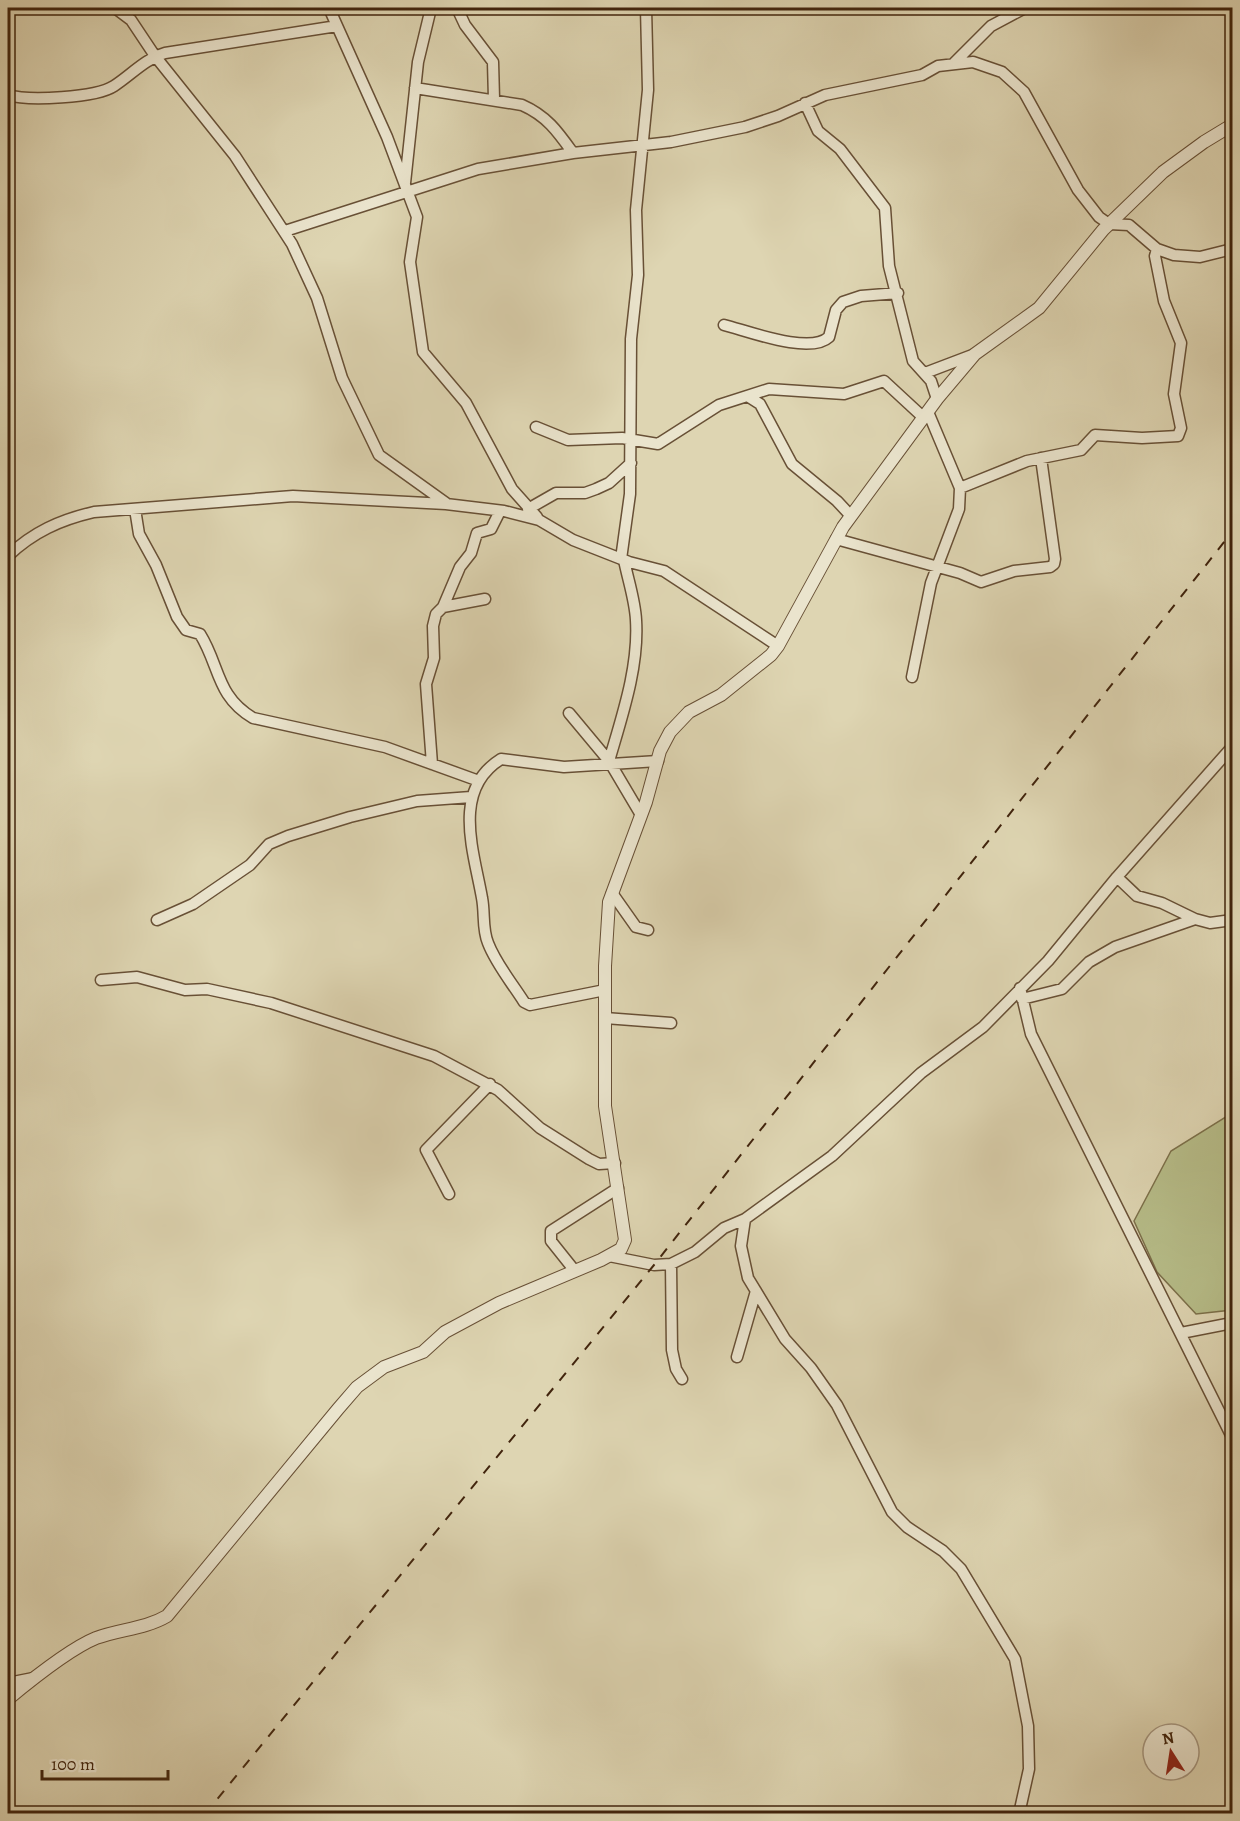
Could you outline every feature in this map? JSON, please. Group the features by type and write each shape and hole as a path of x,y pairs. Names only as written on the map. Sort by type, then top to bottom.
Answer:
{"street":[{"path":"115,8 131,20 155,56 235,156 285,231 317,298 342,378 380,455 446,504"},
{"path":"329,8 407,187 417,218 410,262 423,352 466,403 512,489 539,520 573,540 623,559 664,571 778,646"},
{"path":"407,187 418,62 431,8"},
{"path":"457,8 465,25 493,62 494,99"},
{"path":"610,764 629,686 636,634 636,618 623,559 631,463 631,339 638,275 635,232 648,90 646,8"},
{"path":"997,8 1004,18"},
{"path":"953,63 983,32 1025,8"},
{"path":"8,95 39,98 105,91 155,56 198,46 338,27"},
{"path":"285,231 407,187 478,169 573,153 642,146 745,127 778,116 825,95 922,75 938,66 973,62 1002,72 1024,92 1078,190 1092,209 1109,224 1129,225 1157,249 1182,257 1200,257 1233,249"},
{"path":"416,88 522,105 545,117 573,153"},
{"path":"805,103 818,131 840,149 885,208 887,258 898,293 913,361 934,387 937,399"},
{"path":"925,373 975,354 1039,309 1109,224 1163,172 1233,124"},
{"path":"960,488 1041,458 1081,450 1098,435 1171,438 1180,433 1174,394 1181,343 1164,301 1155,256 1157,249"},
{"path":"724,325 792,343 818,343 829,337 836,310 848,299 898,293"},
{"path":"8,1699 33,1678 94,1639 151,1625 167,1616 338,1409 366,1379 395,1362 423,1352 445,1332 499,1303 621,1249 625,1240 605,1106 606,920 612,893 641,815 664,742 689,712 721,696 771,655 851,516 937,399 975,354"},
{"path":"536,427 568,440 630,440 658,444 713,408 775,389 844,394 884,381 926,415 960,488 957,518 931,583 912,677"},
{"path":"749,397 760,404 792,464 837,501 851,516"},
{"path":"836,539 938,567 981,582 1005,573 1054,564 1041,458"},
{"path":"528,509 556,493 585,493 596,489 609,483 631,463"},
{"path":"8,556 27,539 69,518 94,512 293,496 446,504 500,511 539,520"},
{"path":"135,509 139,534 156,565 177,617 186,630 200,634 224,690 234,704 253,718 385,747 479,781"},
{"path":"443,607 460,567 471,553 477,533 491,529 500,511"},
{"path":"432,764 426,684 434,658 433,626 438,610 485,599"},
{"path":"569,714 610,764 641,815"},
{"path":"609,1256 654,1265 671,1264 695,1252 724,1228 745,1219 851,1140 921,1072 983,1027 1021,994 1117,877 1233,747"},
{"path":"605,990 530,1005 524,1002 487,942 482,897 473,860 471,797 479,781 498,762 506,759 564,767 658,761"},
{"path":"157,920 193,904 250,865 269,844 288,836 350,817 417,801 471,797"},
{"path":"1117,877 1137,896 1162,903 1195,919 1210,923 1233,920"},
{"path":"612,893 636,927 648,930"},
{"path":"1021,994 1062,989 1089,962 1115,947 1195,919"},
{"path":"101,980 137,977 186,990 207,989 271,1003 434,1056 490,1084 540,1128 599,1164 615,1163"},
{"path":"1021,994 1031,1034 1233,1437"},
{"path":"605,1018 671,1023"},
{"path":"449,1194 426,1150 490,1084"},
{"path":"575,1270 551,1241 551,1231 618,1188"},
{"path":"745,1219 741,1246 748,1278 785,1339 812,1368 837,1406 892,1512 907,1527 944,1551 961,1569 1015,1659 1029,1726 1029,1768 1018,1814"},
{"path":"671,1264 672,1350 676,1369 682,1379"},
{"path":"737,1357 756,1291"},
{"path":"1181,1333 1233,1323"},
{"path":"8,1683 33,1678"}],"green space":[{"path":"1232,1113 1232,1310 1196,1314 1157,1272 1134,1221 1171,1151"}],"railway":[{"path":"205,1814 654,1265 1232,532"}]}
